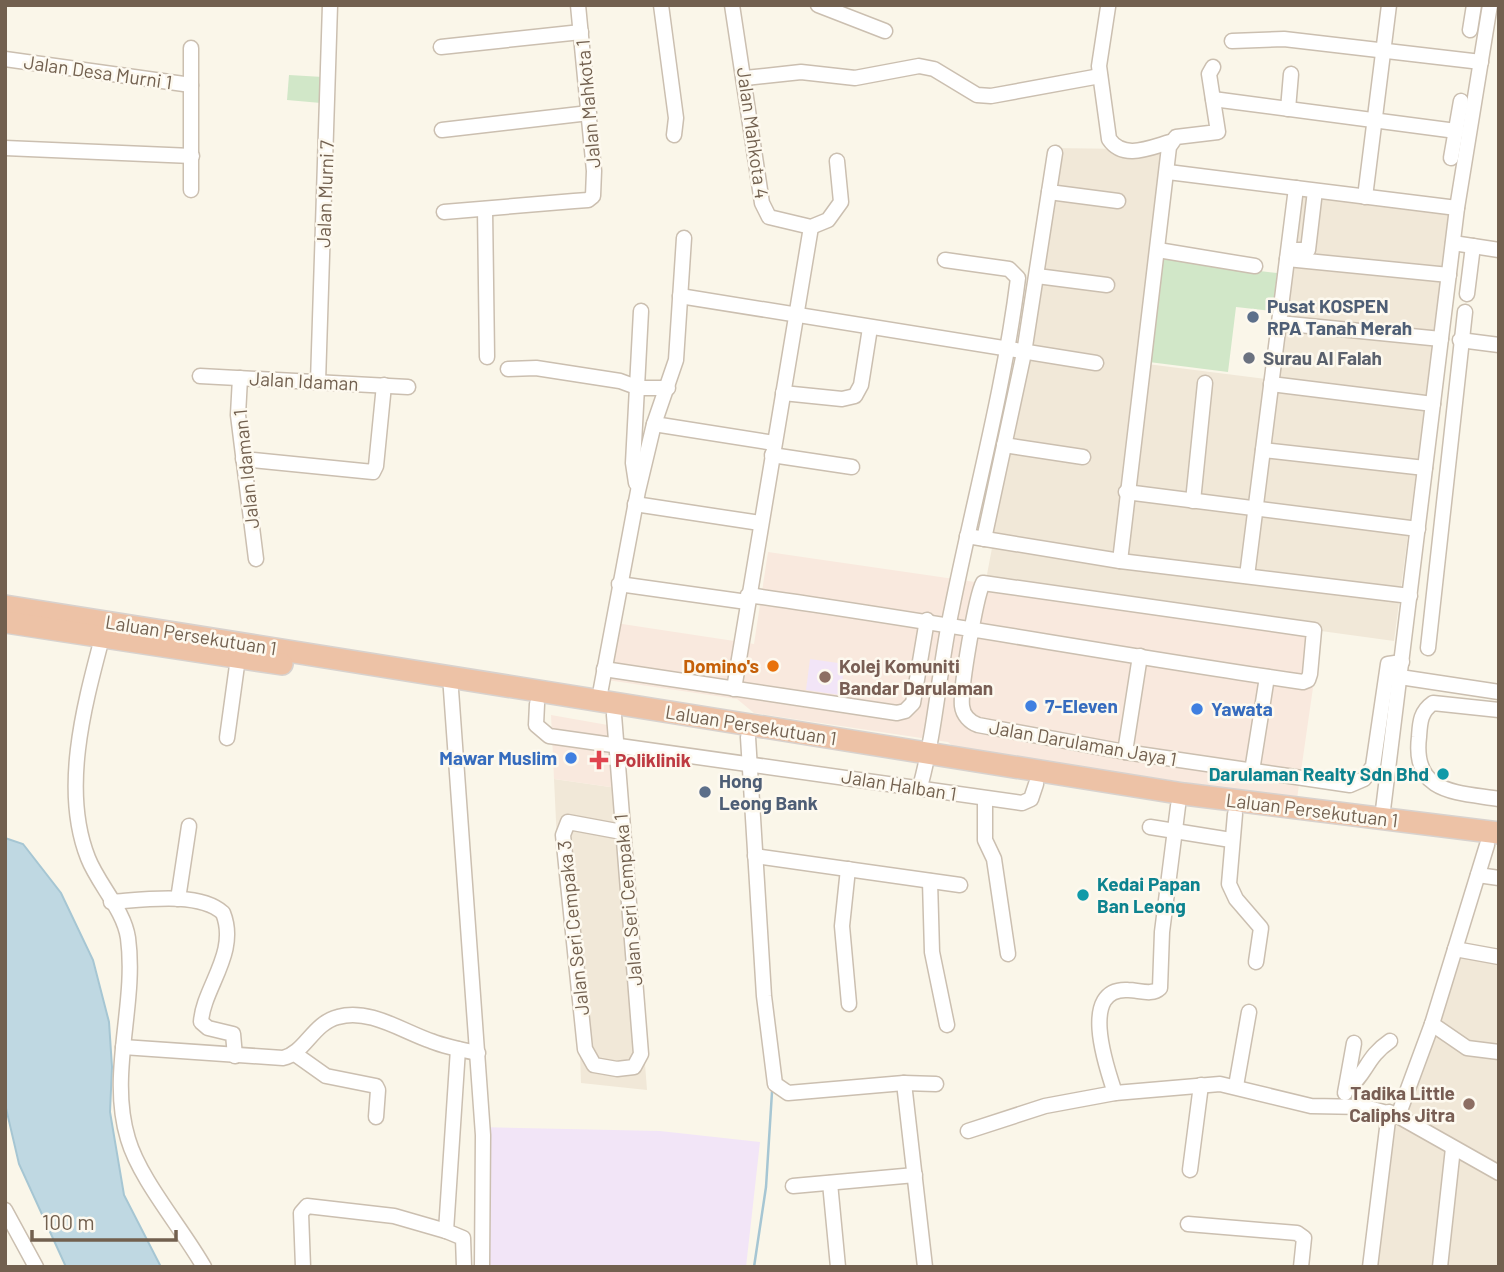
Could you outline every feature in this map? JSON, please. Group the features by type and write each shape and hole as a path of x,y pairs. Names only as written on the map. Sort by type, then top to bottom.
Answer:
{"highway":[{"name":"Laluan Persekutuan 1","path":"5,606 451,684 537,704 748,737 1382,818 1495,842"},
{"name":"Laluan Persekutuan 1","path":"5,622 238,658 599,699 1036,783 1178,806 1495,842"}],"street":[{"name":"Jalan Murni 7","path":"318,382 330,5"},
{"name":"Jalan Mahkota 1","path":"485,209 588,200 596,187 578,5"},
{"path":"661,5 676,118 674,135"},
{"name":"Jalan Mahkota 4","path":"732,5 765,212 772,220 811,227"},
{"path":"818,5 885,31"},
{"path":"1365,197 1389,5"},
{"path":"1470,30 1474,5"},
{"path":"1383,752 1402,662 1457,208 1490,5"},
{"path":"1108,7 1100,76 1105,127 1115,148 1124,152 1135,151 1170,142 1176,136 1219,132 1209,74 1213,67"},
{"path":"441,47 581,32"},
{"path":"1231,41 1284,39 1481,62"},
{"path":"191,48 191,190"},
{"name":"Jalan Desa Murni 1","path":"5,60 191,85"},
{"path":"745,78 801,72 855,78 919,66 934,69 977,95 991,96 1100,76"},
{"path":"1288,109 1291,74"},
{"path":"1213,99 1456,131"},
{"path":"1451,158 1461,101"},
{"path":"442,130 589,113"},
{"path":"1120,561 1126,492 1170,142"},
{"path":"5,148 191,156"},
{"path":"984,539 1024,353 1055,153"},
{"path":"734,689 811,227 828,220 841,202 837,161"},
{"path":"1168,172 1457,208"},
{"path":"1247,576 1296,188"},
{"path":"1288,255 1308,250 1315,191"},
{"path":"1049,192 1118,201"},
{"path":"444,212 485,209 487,357"},
{"path":"599,699 636,498 654,424 676,360 684,238"},
{"path":"1453,243 1499,250"},
{"path":"1467,294 1473,246"},
{"path":"1157,250 1255,266"},
{"path":"1288,255 1449,275"},
{"path":"919,787 927,760 948,623 1009,351 1017,274 1009,269 944,261"},
{"path":"1037,276 1107,285"},
{"path":"680,296 796,317 1096,363"},
{"path":"636,498 633,463 641,311"},
{"path":"1428,648 1465,312"},
{"path":"1279,323 1441,339"},
{"path":"783,393 842,399 855,396 861,385 870,328"},
{"path":"1460,340 1499,345"},
{"path":"508,369 536,368 620,381 639,388 668,388"},
{"name":"Jalan Idaman","path":"200,376 408,387"},
{"name":"Jalan Idaman 1","path":"240,378 238,415 256,559"},
{"path":"1194,501 1206,383"},
{"path":"1271,384 1433,404"},
{"path":"243,459 373,472 376,466 384,386"},
{"path":"654,424 852,467"},
{"path":"1004,445 1083,457"},
{"path":"1263,450 1425,468"},
{"path":"1126,492 1418,529"},
{"path":"636,498 760,523"},
{"path":"967,536 1120,561 1409,596"},
{"path":"619,584 927,620 948,623 974,628 1267,677 1308,680 1314,630 990,583 984,583 979,590 974,628"},
{"path":"604,670 897,713 905,711 913,703 927,620"},
{"name":"Jalan Darulaman Jaya 1","path":"974,628 962,701 964,713 971,722 1125,752 1354,785 1369,773 1383,752"},
{"path":"102,638 82,721 77,805 87,855 126,930 129,953 121,1104 132,1152 204,1267"},
{"path":"1125,752 1140,656"},
{"path":"227,738 238,658"},
{"path":"1382,818 1388,664 1402,662"},
{"path":"1252,771 1267,677"},
{"path":"1399,677 1499,692"},
{"path":"451,684 483,1135 482,1267"},
{"name":"Jalan Halban 1","path":"537,704 536,725 543,734 616,746 919,787 985,799 1028,802 1036,783"},
{"path":"1499,710 1433,704 1426,708 1421,718 1417,755 1428,779 1443,790 1499,799"},
{"name":"Jalan Seri Cempaka 1","path":"614,715 641,1054"},
{"path":"748,737 771,1069 778,1089 788,1093 904,1083 936,1084"},
{"path":"985,799 985,840 993,859 1008,954"},
{"path":"1115,1093 1101,1046 1101,1010 1109,995 1117,991 1152,993 1160,988 1162,932 1178,806"},
{"path":"1235,814 1229,884 1236,898 1261,928 1256,962"},
{"name":"Jalan Seri Cempaka 3","path":"622,832 573,822 568,822 564,828 585,1049 594,1065 617,1069 634,1067 641,1054"},
{"path":"178,898 190,827"},
{"path":"1150,827 1231,840"},
{"path":"1370,1267 1394,1114 1432,1024 1478,875 1495,842"},
{"path":"755,856 960,886"},
{"path":"848,869 842,926 849,1004"},
{"path":"1478,875 1499,878"},
{"path":"930,881 932,952 947,1025"},
{"path":"111,902 178,898 212,906 225,917 222,965 204,1007 201,1022 208,1028 233,1034 235,1056"},
{"path":"1455,949 1499,957"},
{"path":"1236,1086 1249,1012"},
{"path":"123,1047 278,1059 295,1054 313,1031 326,1021 351,1015 375,1019 458,1049 478,1053"},
{"path":"1432,1024 1466,1048 1499,1052"},
{"path":"1346,1090 1359,1080 1369,1057 1390,1041"},
{"path":"1343,1108 1354,1043"},
{"path":"446,1231 458,1049"},
{"path":"295,1054 326,1076 376,1086 376,1116"},
{"path":"904,1083 925,1267"},
{"path":"1190,1170 1201,1085"},
{"path":"968,1131 1045,1106 1115,1093 1201,1085 1236,1086 1311,1106 1394,1114 1499,1173"},
{"path":"1440,1267 1453,1148"},
{"path":"793,1186 915,1175"},
{"path":"830,1183 838,1267"},
{"path":"303,1267 301,1213 307,1206 394,1216 446,1231 463,1238 464,1267"},
{"path":"5,1210 36,1267"},
{"path":"1188,1224 1297,1233 1304,1238 1301,1267"}],"shaded area":[{"path":"1050,148 1129,149 1174,155 1147,364 1266,379 1291,193 1450,214 1394,641 985,585 992,548 985,546 1024,347"},
{"path":"768,552 1321,632 1297,799 955,748 948,742 754,713 737,699 600,679 609,622 754,644"},
{"name":"Kolej Komuniti Bandar Darulaman","path":"810,659 845,664 840,695 806,690"},
{"path":"551,715 619,727 624,789 554,779"},
{"path":"554,779 624,789 647,1090 581,1083 577,959 559,884"},
{"path":"1464,952 1499,959 1499,1267 1374,1267 1387,1127"},
{"path":"479,1127 660,1131 760,1142 746,1267 475,1267"}],"green space":[{"path":"289,75 323,77 321,103 287,100"},
{"path":"1163,259 1277,273 1273,311 1236,307 1228,372 1149,362"}],"water":[{"path":"5,838 23,844 61,893 93,960 109,1022 112,1067 110,1112 124,1195 161,1267 66,1267 19,1164 5,1104"}],"waterway":[{"path":"754,1267 766,1187 772,1092"}],"place":[{"name":"Pusat KOSPEN RPA Tanah Merah","path":"1253,317"},
{"name":"Surau Al Falah","path":"1249,358"},
{"name":"Domino's","path":"773,666"},
{"name":"Kolej Komuniti Bandar Darulaman","path":"825,677"},
{"name":"7-Eleven","path":"1031,706"},
{"name":"Yawata","path":"1197,709"},
{"name":"Mawar Muslim","path":"571,758"},
{"name":"Poliklinik","path":"599,760"},
{"name":"Darulaman Realty Sdn Bhd","path":"1443,774"},
{"name":"Hong Leong Bank","path":"705,792"},
{"name":"Kedai Papan Ban Leong","path":"1083,895"},
{"name":"Tadika Little Caliphs Jitra","path":"1469,1104"}]}
